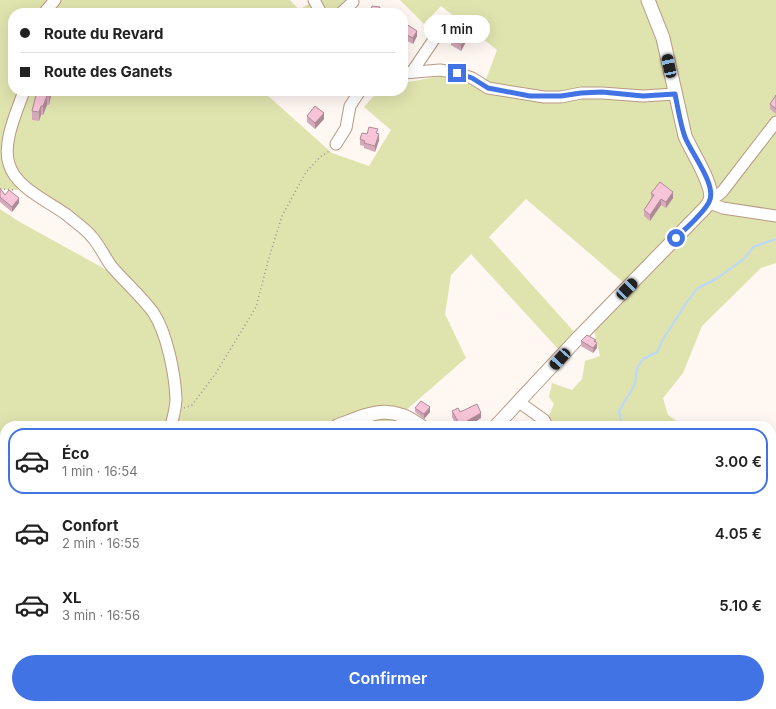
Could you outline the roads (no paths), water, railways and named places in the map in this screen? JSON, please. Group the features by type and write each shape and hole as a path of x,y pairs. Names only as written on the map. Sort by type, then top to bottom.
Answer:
{"main road":[{"path":"501,421 578,338 705,208 710,201 711,192 709,183 690,149 685,136 663,38 648,0"},
{"path":"351,421 362,417 388,412 396,412 413,421"}],"street":[{"path":"48,8 55,0"},
{"path":"346,8 353,2"},
{"path":"408,73 441,29"},
{"path":"408,73 440,70 457,73 472,78 488,88 544,97 602,92 643,96 675,94"},
{"path":"22,96 10,136 7,155 11,169 23,185 91,235 111,266 152,311 163,332 169,356 176,400 172,421"},
{"path":"336,144 346,128 350,106 357,96"},
{"path":"776,122 722,192 710,201 723,208 776,216"},
{"path":"519,402 544,421"}],"waterway":[{"path":"621,421 619,411 635,384 637,368 643,359 657,352 663,339 698,288 716,279 745,258 753,247 776,239"}]}
